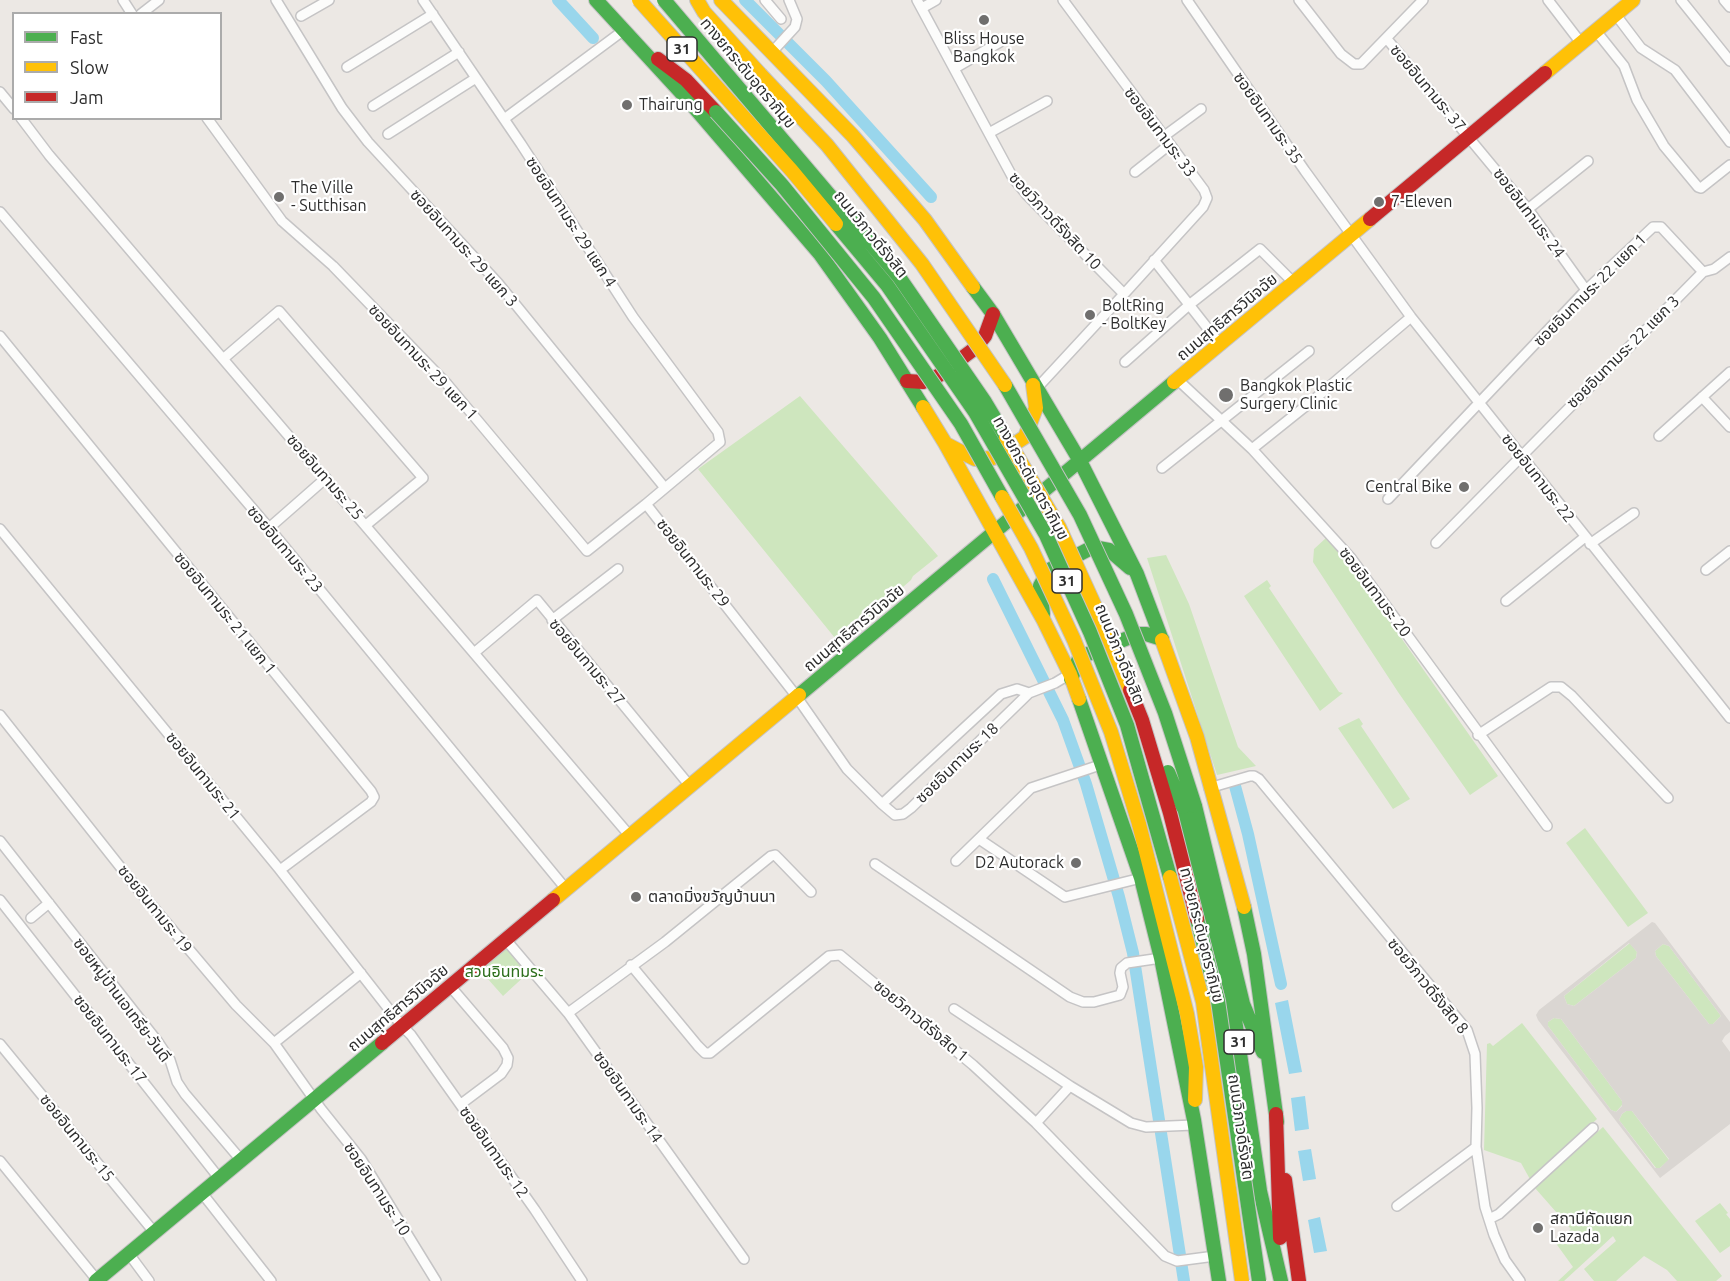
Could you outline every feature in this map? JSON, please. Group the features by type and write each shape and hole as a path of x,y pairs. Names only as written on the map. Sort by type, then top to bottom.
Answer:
{"main road":[{"name":"31","path":"596,0 770,194 820,254 907,381 945,443 996,531 1071,676 1141,878 1161,958 1194,1122 1219,1281"},
{"name":"ถนนวิภาวดีรังสิต","path":"633,0 797,170 891,284 979,411 1050,535 1095,631 1131,725 1160,818 1208,1003 1235,1203 1240,1281"},
{"name":"ทางยกระดับอุตราภิมุข","path":"639,0 792,171 887,285 975,412 1046,535 1090,632 1127,725 1203,1002 1240,1281"},
{"name":"ถนนวิภาวดีรังสิต","path":"666,0 905,276 991,402 1064,527 1108,623 1145,720 1189,806 1231,992 1260,1191 1281,1280"},
{"name":"ทางยกระดับอุตราภิมุข","path":"666,0 899,277 985,402 1059,526 1103,624 1142,720 1170,813 1218,1001 1259,1281"},
{"name":"31","path":"697,0 704,12 759,74 827,145 922,264 1009,391 1080,515 1126,614 1165,713 1243,1004 1270,1071"},
{"name":"31","path":"721,0 776,49 925,220 993,314 1035,382 1080,461 1137,574 1197,737 1209,788 1247,918 1254,954 1299,1281"},
{"name":"ถนนสุทธิสารวินิจฉัย","path":"96,1280 1633,0"},
{"name":"31","path":"628,34 686,80 716,112 782,185 874,298 961,424 1031,548 1074,640 1112,732 1139,824 1187,1014 1196,1067 1194,1122"},
{"path":"907,381 923,382 938,376 974,349 985,336 993,314"},
{"path":"945,443 975,459 993,458 1025,437 1036,408 1035,382"},
{"path":"1043,619 1040,586 1049,570 1093,547 1109,550 1137,574"},
{"path":"1071,676 1083,656 1138,634 1162,639"},
{"path":"1276,1114 1281,1280"}],"street":[{"path":"144,12 159,0"},
{"name":"ซอยอินทามระ 29 แยก 3","path":"276,0 342,108 368,142 498,282 666,488"},
{"path":"301,16 329,0"},
{"name":"ซอยอินทามระ 29 แยก 4","path":"423,0 504,119 633,317 718,432 720,442"},
{"path":"765,0 781,19"},
{"path":"776,49 788,37 797,20 789,0"},
{"path":"920,4 936,0"},
{"name":"ซอยอินทามระ 33","path":"1063,0 1204,190 1207,198 1203,207 1124,294"},
{"name":"ซอยอินทามระ 35","path":"1186,0 1351,235"},
{"name":"ซอยอินทามระ 37","path":"1299,0 1341,54 1354,64 1361,64 1423,0"},
{"path":"1548,0 1581,43"},
{"path":"1681,0 1730,61"},
{"path":"1724,0 1730,7"},
{"name":"ซอยวิภาวดีรังสิต 10","path":"920,4 1006,168 1027,195 1124,294"},
{"path":"347,67 433,14"},
{"path":"1616,15 1641,48 1675,70 1730,142"},
{"path":"1596,31 1624,66 1637,100 1664,146 1698,187 1701,188 1730,165"},
{"path":"504,119 628,34"},
{"name":"ซอยอินทามระ 37","path":"1387,39 1469,137"},
{"path":"955,68 1000,42"},
{"path":"373,106 459,52"},
{"path":"388,134 476,78"},
{"path":"0,92 12,107"},
{"path":"989,134 1047,101"},
{"path":"1136,172 1201,109"},
{"name":"ซอยอินทามระ 25","path":"23,120 49,155 630,836"},
{"name":"ซอยอินทามระ 29 แยก 1","path":"208,120 282,221 333,266 447,384 587,551 646,504"},
{"name":"ซอยอินทามระ 24","path":"1469,137 1528,209 1586,290"},
{"path":"1528,209 1588,161"},
{"name":"ซอยอินทามระ 23","path":"0,212 268,528 567,889"},
{"name":"ซอยอินทามระ 22 แยก 1","path":"1388,499 1586,290 1656,226 1661,227 1703,272"},
{"name":"ซอยอินทามระ 22","path":"1351,235 1411,317 1520,456 1730,718"},
{"path":"1125,362 1188,305 1260,249 1294,283"},
{"name":"ซอยอินทามระ 22 แยก 3","path":"1436,543 1703,272 1714,270 1730,257"},
{"path":"1154,260 1220,344"},
{"path":"1035,382 1124,294"},
{"path":"223,358 279,311 423,478 366,525"},
{"path":"1252,449 1317,398 1411,317"},
{"name":"ซอยอินทามระ 21 แยก 1","path":"0,336 371,791 374,797 371,802 280,870"},
{"path":"1162,468 1309,351"},
{"path":"1659,436 1730,372"},
{"name":"ซอยอินทามระ 20","path":"1178,380 1252,449 1351,558 1547,826"},
{"path":"1702,397 1730,428"},
{"name":"ซอยอินทามระ 29","path":"720,442 646,504 797,698"},
{"path":"268,528 326,478"},
{"path":"1506,601 1588,541 1634,513"},
{"name":"ซอยอินทามระ 21","path":"0,529 280,870 402,1026"},
{"path":"1706,570 1730,551"},
{"path":"552,620 618,569"},
{"name":"ซอยอินทามระ 27","path":"474,653 537,600 690,786"},
{"name":"ซอยอินทามระ 18","path":"797,698 847,769 895,815 903,814 911,808 1029,693 1071,676"},
{"path":"1479,735 1551,687 1561,687 1668,798"},
{"name":"ซอยอินทามระ 18","path":"882,804 1002,694 1017,689 1029,693"},
{"name":"ซอยอินทามระ 19","path":"0,715 136,888 236,1005 274,1043 314,1099"},
{"path":"956,861 1031,788 1103,764"},
{"name":"ซอยวิภาวดีรังสิต 8","path":"1209,788 1250,776 1259,779 1467,1030 1475,1054 1477,1070 1476,1147 1479,1177 1494,1235 1505,1260 1520,1281"},
{"path":"979,839 1065,897 1141,878"},
{"name":"ซอยหมู่บ้านเอเทรีย-วันดี","path":"0,841 165,1052 177,1082 185,1094 241,1160"},
{"path":"568,1013 665,942 771,856 775,855 811,892"},
{"path":"875,864 1070,997 1083,1002 1094,1002 1120,995 1123,987 1121,968 1127,963 1161,958"},
{"name":"ซอยอินทามระ 17","path":"0,900 219,1178"},
{"path":"31,918 49,903"},
{"name":"ซอยอินทามระ 14","path":"506,940 568,1013 744,1258"},
{"name":"ซอยวิภาวดีรังสิต 1","path":"631,965 698,1046 705,1053 710,1053 830,956 840,955 973,1065 1036,1123 1165,1256 1177,1261 1215,1256"},
{"path":"274,1043 361,973"},
{"path":"450,986 503,1048 508,1058 507,1065 501,1074 461,1104"},
{"path":"954,1009 1070,1086 1131,1123 1146,1127 1194,1122"},
{"name":"ซอยอินทามระ 12","path":"402,1026 411,1035 536,1210 582,1281"},
{"name":"ซอยอินทามระ 15","path":"0,1044 154,1232"},
{"path":"1036,1123 1070,1086"},
{"name":"ซอยอินทามระ 10","path":"314,1099 361,1159 436,1281"},
{"path":"1489,1219 1499,1214 1593,1128"},
{"path":"1397,1206 1476,1147"},
{"path":"0,1161 96,1280"},
{"path":"202,1193 271,1281"},
{"path":"129,1254 149,1281"}],"green space":[{"path":"800,396 938,556 839,643 698,469"},
{"path":"1326,538 1350,565 1498,776 1470,795 1398,692 1313,562 1314,549"},
{"path":"1166,555 1189,604 1238,747 1256,766 1217,775 1147,558"},
{"path":"1267,580 1271,586 1269,588 1339,692 1343,693 1320,711 1244,596"},
{"path":"1359,718 1363,724 1361,726 1410,799 1393,809 1338,728"},
{"path":"1585,828 1648,913 1628,927 1566,843"},
{"path":"1630,943 1637,952 1636,958 1574,1006 1567,1004 1564,996"},
{"path":"1663,944 1669,946 1721,1016 1713,1024 1709,1024 1656,956 1655,951"},
{"name":"สวนอินทมระ","path":"509,947 529,972 503,996 479,969"},
{"path":"1554,1018 1561,1019 1622,1101 1622,1105 1616,1112 1611,1110 1548,1026 1548,1022"},
{"path":"1522,1023 1597,1119 1531,1181 1521,1163 1484,1150 1487,1044 1490,1043 1493,1046"},
{"path":"1626,1111 1632,1111 1669,1160 1660,1168 1656,1168 1619,1120"},
{"path":"1603,1127 1722,1276 1716,1281 1677,1281 1667,1270 1644,1256 1616,1281 1594,1281 1584,1269 1616,1241 1613,1236 1564,1281 1558,1281 1573,1267 1555,1242 1571,1229 1535,1188"},
{"path":"1720,1203 1730,1219 1730,1246 1720,1253 1695,1221"}],"shaded area":[{"path":"1652,922 1655,923 1730,1022 1730,1032 1722,1041 1730,1052 1730,1124 1660,1178 1538,1020 1536,1015 1539,1010","holes":["1629,943 1637,952 1636,958 1574,1006 1567,1004 1564,996","1663,944 1669,946 1721,1016 1713,1024 1709,1024 1656,956 1655,951","1554,1018 1561,1019 1622,1101 1622,1106 1616,1112 1611,1110 1548,1026 1548,1022","1632,1111 1669,1159 1660,1168 1655,1168 1619,1120 1622,1114"]}],"water":[{"path":"1288,1000 1302,1072 1289,1074 1275,1003"},
{"path":"1305,1096 1309,1129 1295,1131 1291,1098"},
{"path":"1311,1149 1316,1179 1303,1181 1298,1151"},
{"path":"1320,1217 1327,1251 1314,1253 1308,1220"}],"waterway":[{"path":"558,0 593,38"},
{"path":"745,0 826,81 931,197"},
{"path":"993,579 1063,720 1086,784 1119,897 1133,953 1184,1281"},
{"path":"1235,786 1248,834 1281,984"}],"traffic: fast":[{"path":"596,0 688,100 820,254 880,338 923,407"},
{"path":"664,0 899,277 985,402 1006,437"},
{"path":"716,112 782,185 874,298 961,424 1002,497"},
{"path":"836,224 887,285 975,412 1046,535 1090,632 1127,725 1170,877"},
{"path":"973,287 993,314 1080,461 1137,574 1162,640"},
{"path":"799,695 1174,382"},
{"path":"1005,385 1080,515 1126,614 1165,713 1195,806"},
{"path":"1043,614 1040,586 1049,570 1093,547 1109,550 1130,568"},
{"path":"1071,679 1078,661 1083,656 1138,634 1162,639"},
{"path":"1079,699 1141,878 1161,958 1194,1120 1219,1281"},
{"path":"1168,772 1183,807"},
{"path":"1195,806 1243,1004 1263,1052"},
{"path":"1183,807 1231,992 1260,1191 1281,1281"},
{"path":"1244,907 1254,954 1277,1122"},
{"path":"1197,919 1218,1001 1259,1281"},
{"path":"96,1281 382,1043"}],"traffic: slow":[{"path":"639,0 792,171 836,224"},
{"path":"697,0 704,12 760,74"},
{"path":"721,0 853,136 925,220 973,287"},
{"path":"1545,73 1633,0"},
{"path":"760,74 827,145 922,264 1005,385"},
{"path":"1174,382 1370,219"},
{"path":"946,444 975,459 993,458 1025,437 1036,408 1033,385"},
{"path":"923,407 1043,619 1070,674 1079,699"},
{"path":"1006,437 1059,527 1130,690"},
{"path":"1002,497 1031,548 1074,640 1111,732 1139,824"},
{"path":"1162,640 1197,737 1244,907"},
{"path":"553,900 799,695"},
{"path":"1139,824 1187,1014 1196,1067 1195,1100"},
{"path":"1170,877 1203,1002 1242,1281"}],"traffic: jam":[{"path":"658,59 686,80 716,112"},
{"path":"1370,219 1545,73"},
{"path":"907,381 923,382 938,376 974,349 985,336 993,314"},
{"path":"1130,690 1142,720 1170,813 1197,919"},
{"path":"382,1043 553,900"},
{"path":"1276,1114 1280,1238"},
{"path":"1285,1180 1299,1281"}],"place":[{"name":"Bliss House Bangkok","path":"984,20"},
{"name":"Thairung","path":"627,105"},
{"name":"The Ville - Sutthisan","path":"279,197"},
{"name":"7-Eleven","path":"1379,202"},
{"name":"BoltRing - BoltKey","path":"1090,315"},
{"name":"Bangkok Plastic Surgery Clinic","path":"1226,395"},
{"name":"Central Bike","path":"1464,487"},
{"name":"D2 Autorack","path":"1076,863"},
{"name":"ตลาดมิ่งขวัญบ้านนา","path":"636,897"},
{"name":"สถานีคัดแยก Lazada","path":"1538,1228"}]}
